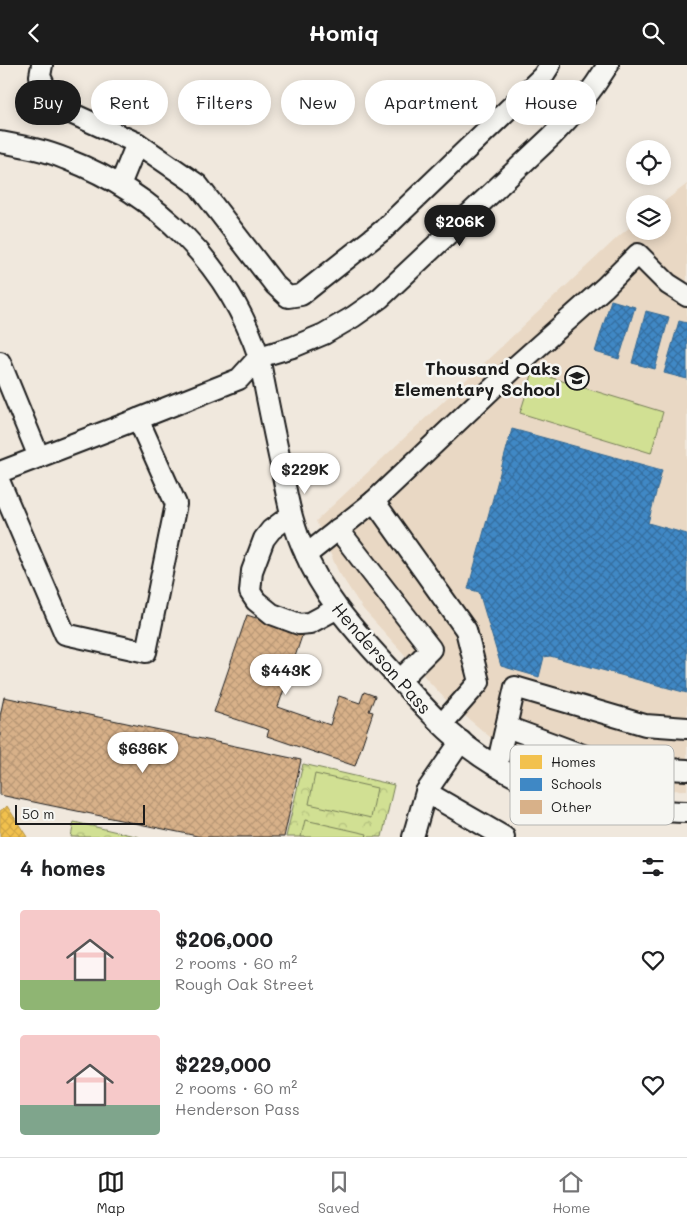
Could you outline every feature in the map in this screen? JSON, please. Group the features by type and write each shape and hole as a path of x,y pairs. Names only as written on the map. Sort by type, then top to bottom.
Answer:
{"street":[{"path":"42,65 40,76 53,105 137,143 198,185 275,285 288,297 301,295 383,230 543,76 550,65"},
{"path":"0,472 239,379 259,357 293,347 324,334 352,317 380,298 552,136 596,86 608,65"},
{"name":"Henderson Pass","path":"0,142 33,148 65,158 96,171 152,206 178,228 200,252 238,307 252,337 259,357 291,515 306,555 336,609 353,630 442,724 461,741 510,773"},
{"path":"120,185 137,143"},
{"path":"306,555 374,501 638,254 668,284 687,296"},
{"path":"0,362 40,457"},
{"path":"0,483 65,634 146,652 176,505 138,419"},
{"path":"374,501 466,630 479,682 442,724"},
{"path":"291,515 271,530 264,539 252,571 250,591 256,601 272,614 299,624 310,623 336,609"},
{"path":"338,529 431,649 400,680"},
{"path":"497,766 515,687 645,725 687,728"},
{"path":"507,727 556,745"},
{"path":"413,837 426,792 461,741"},
{"path":"674,769 687,770"},
{"path":"426,792 504,837"},
{"name":"Henderson Pass","path":"674,811 687,811"}],"shaded area":[{"name":"Thousand Oaks Elementary School","path":"687,184 687,790 674,790 674,745 510,745 510,749 490,737 445,699 363,609 338,571 316,521 626,230 626,240 671,240 671,196"}],"green space":[{"path":"533,372 663,412 651,453 520,413"},
{"path":"303,764 394,785 382,837 286,837"},
{"path":"315,774 377,788 371,818 309,804"},
{"path":"305,820 367,834 366,837 301,837"},
{"path":"74,822 139,837 71,837"}],"building: Homes":[{"path":"7,806 27,837 0,837 0,811"}],"building: Schools":[{"path":"611,300 635,307 619,359 595,352"},
{"path":"646,311 669,317 655,369 632,363"},
{"path":"679,321 687,323 687,379 664,373"},
{"path":"512,429 662,470 648,523 687,534 687,693 550,656 544,657 539,677 501,666 479,592 468,589"}],"building: Other":[{"path":"247,615 303,633 278,707 330,725 339,696 360,703 364,692 375,696 369,711 373,712 355,766 267,736 269,730 214,712"},
{"path":"4,697 301,760 284,837 202,837 0,795 0,716"}],"place":[{"name":"Thousand Oaks Elementary School","path":"577,378"}]}
